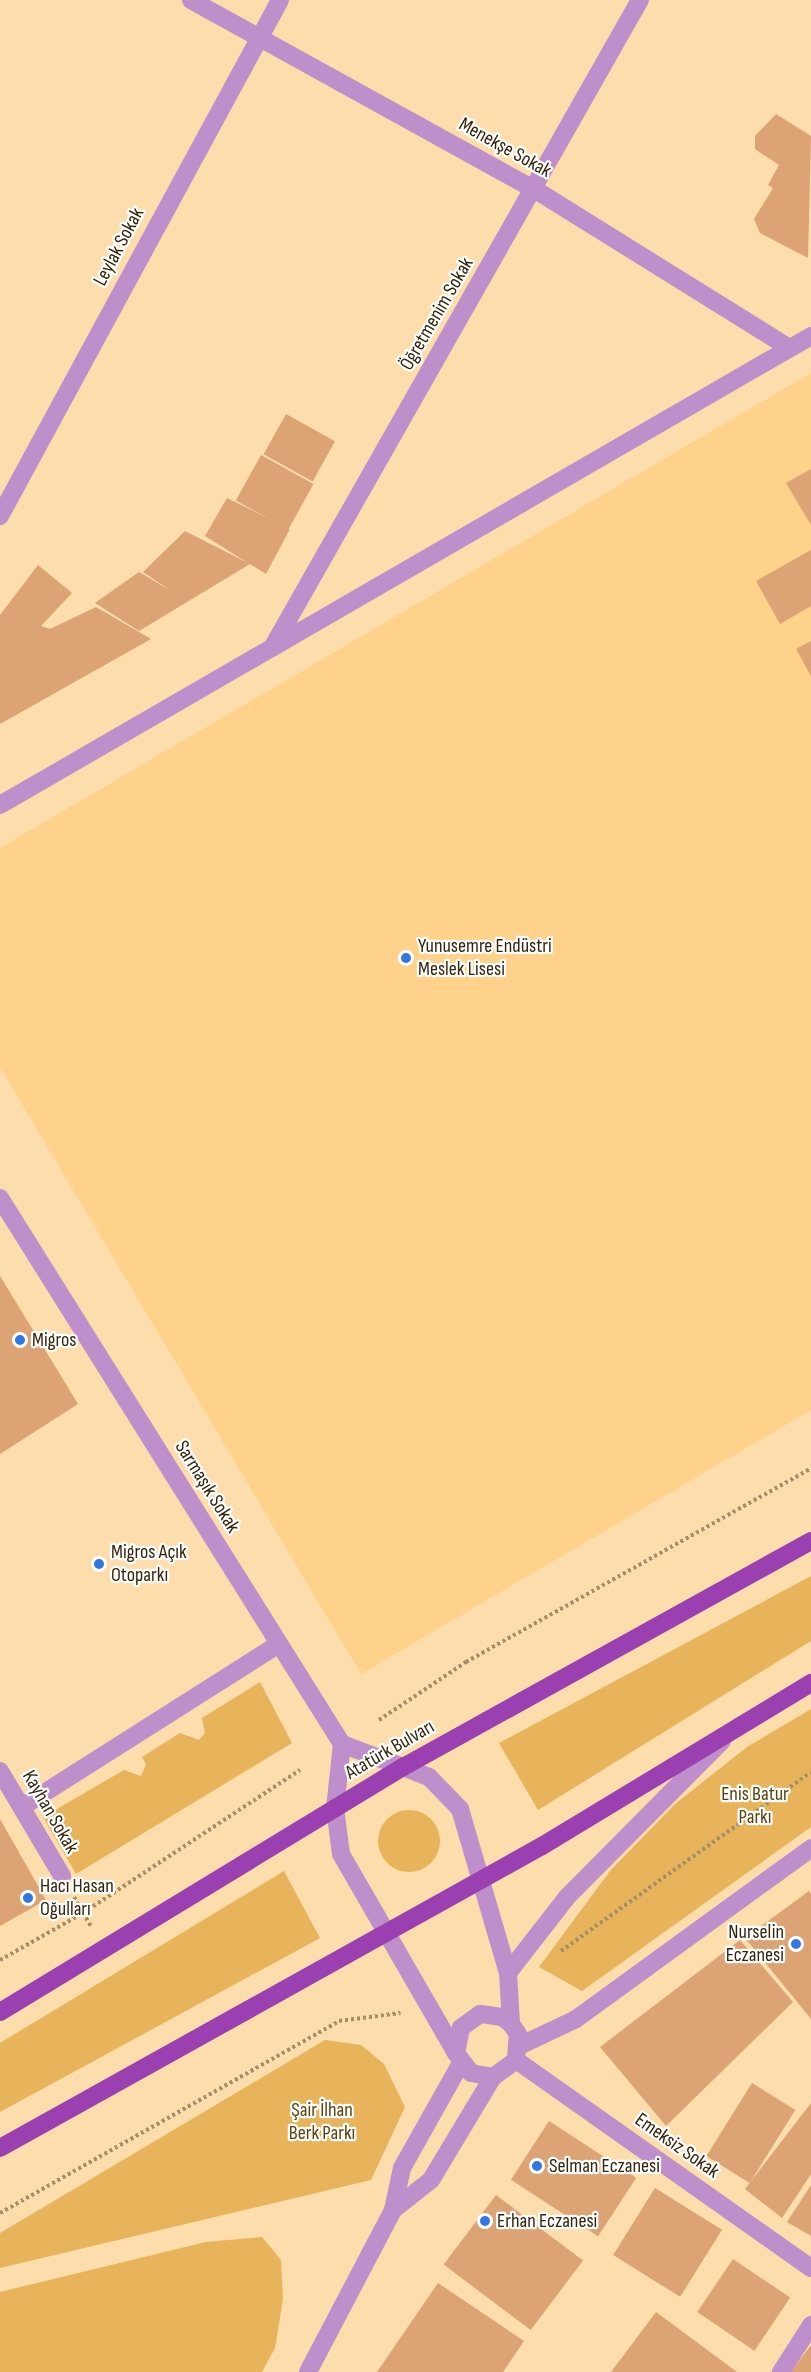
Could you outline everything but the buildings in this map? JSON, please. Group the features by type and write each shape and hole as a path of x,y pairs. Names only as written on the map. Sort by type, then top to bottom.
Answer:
{"main road":[{"name":"Atatürk Bulvarı","path":"0,2012 405,1766 811,1541"},
{"path":"0,2148 390,1933 811,1683"}],"street":[{"name":"Menekşe Sokak","path":"191,0 534,189 789,348"},
{"name":"Leylak Sokak","path":"0,516 280,0"},
{"name":"Öğretmenim Sokak","path":"271,649 640,0"},
{"path":"0,805 811,336"},
{"name":"Sarmaşık Sokak","path":"0,1198 342,1744"},
{"path":"22,1807 279,1644"},
{"path":"508,1973 567,1897 730,1732"},
{"path":"493,2077 471,2073 458,2058 390,1933 341,1854 335,1808 342,1744 429,1777 460,1809 508,1973 511,2024 518,2053"},
{"name":"Kayhan Sokak","path":"0,1771 62,1876"},
{"path":"393,2210 431,2180 493,2077 518,2053 576,2019 811,1848"},
{"path":"308,2372 393,2210 402,2168 458,2058 456,2040 470,2019 491,2014 511,2024"},
{"name":"Emeksiz Sokak","path":"518,2053 811,2268"},
{"path":"781,2372 811,2325"}],"path":[{"path":"379,1720 466,1662 811,1467"},
{"path":"0,1960 84,1913 300,1770"},
{"path":"558,1953 811,1772"},
{"path":"62,1876 103,1948"},
{"path":"0,2213 339,2022 400,2013"}],"shaded area":[{"name":"Yunusemre Endüstri Meslek Lisesi","path":"811,373 811,1410 361,1674 0,1067 0,848"}],"green space":[{"path":"811,1576 811,1641 538,1810 499,1743"},
{"path":"260,1682 292,1743 76,1874 43,1817 124,1770 141,1776 146,1764 142,1757 180,1733 199,1740 205,1733 202,1718"},
{"name":"Enis Batur Parkı","path":"811,1709 811,1827 582,1991 539,1967 610,1871 675,1804 747,1747"},
{"path":"409,1810 421,1812 431,1819 438,1829 440,1841 438,1853 431,1863 421,1870 409,1872 397,1870 387,1863 380,1853 378,1841 380,1829 387,1819 397,1812"},
{"path":"284,1871 320,1938 0,2112 0,2043"},
{"name":"Şair İlhan Berk Parkı","path":"325,2040 361,2045 384,2064 405,2107 371,2180 0,2268 0,2233"},
{"path":"262,2237 281,2260 283,2299 275,2348 262,2372 0,2372 0,2292 206,2242"}],"place":[{"name":"Yunusemre Endüstri Meslek Lisesi","path":"406,958"},
{"name":"Migros","path":"20,1340"},
{"name":"Migros Açık Otoparkı","path":"99,1564"},
{"name":"Hacı Hasan Oğulları","path":"28,1898"},
{"name":"Nurselin Eczanesi","path":"796,1944"},
{"name":"Selman Eczanesi","path":"537,2166"},
{"name":"Erhan Eczanesi","path":"485,2221"}]}
